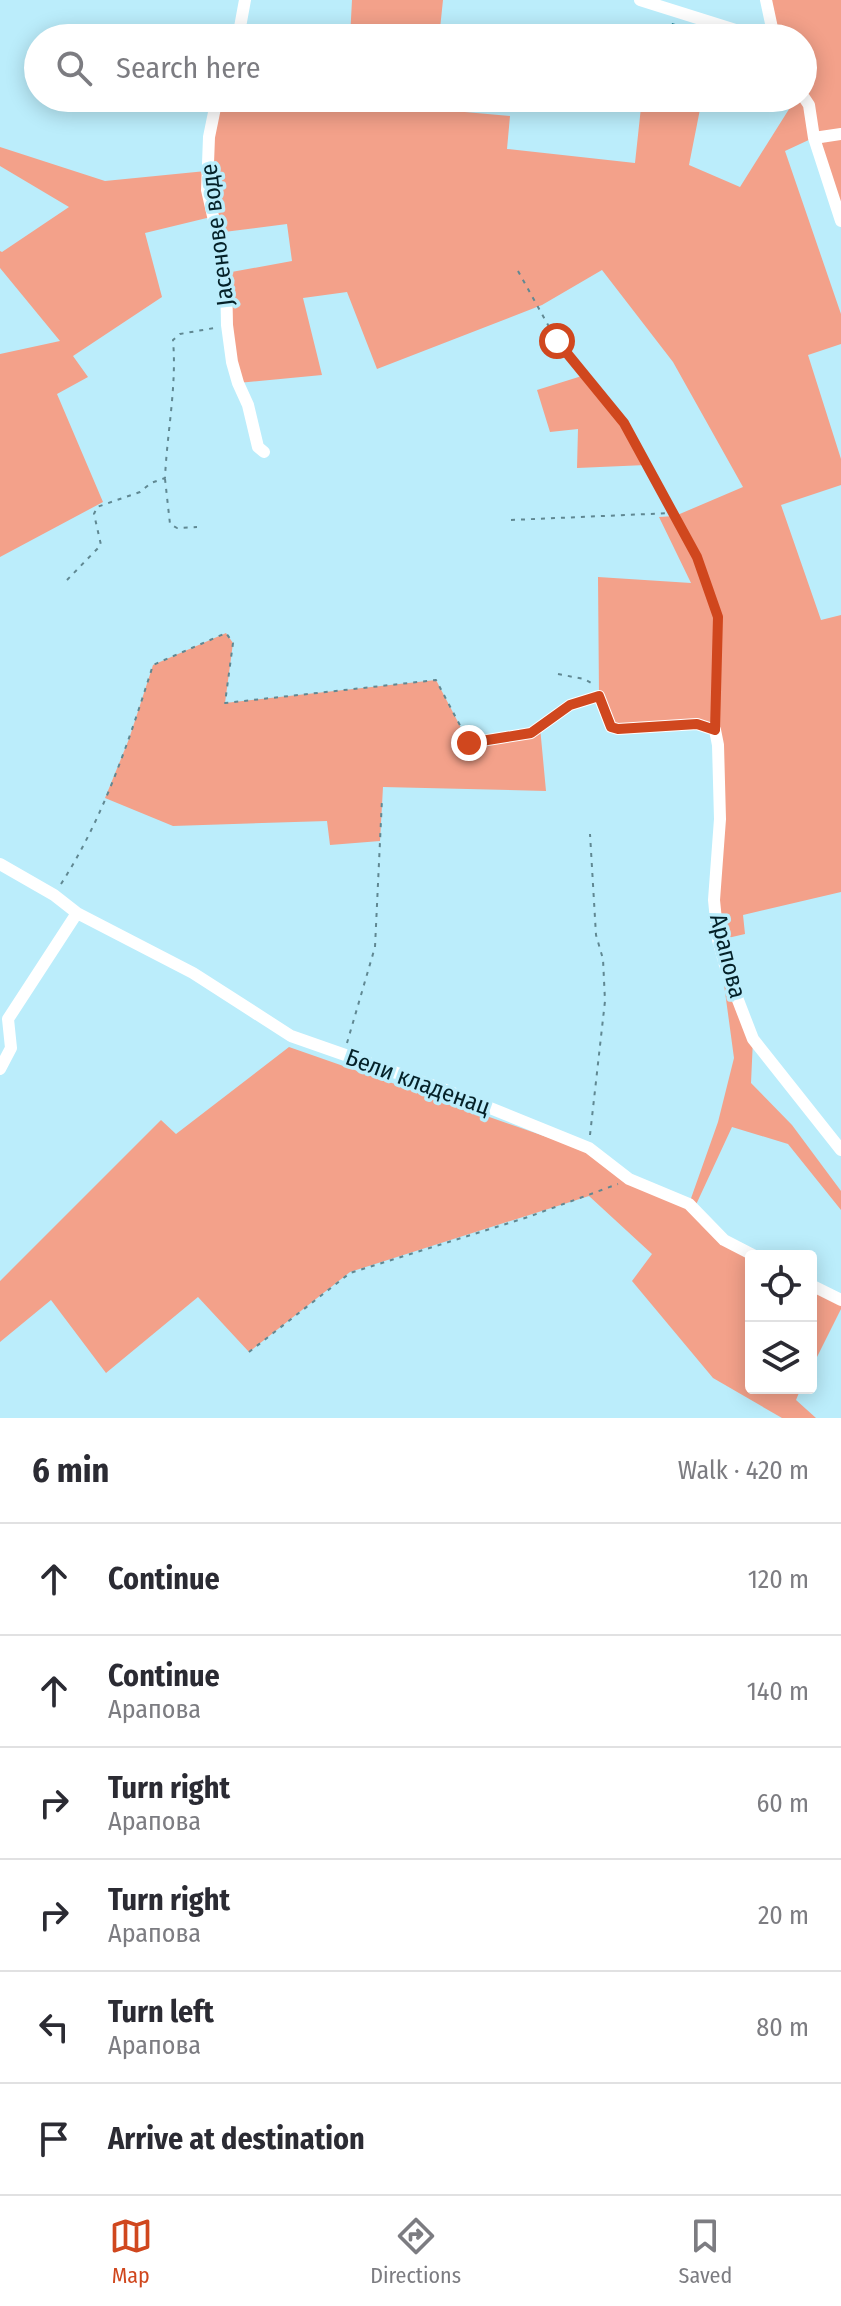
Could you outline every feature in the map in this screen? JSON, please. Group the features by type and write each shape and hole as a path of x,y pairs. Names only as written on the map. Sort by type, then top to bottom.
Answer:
{"street":[{"path":"241,24 245,0"},
{"path":"640,0 716,24"},
{"path":"766,0 771,24"},
{"name":"Јасенове воде","path":"214,112 209,137 207,190 226,273 227,325 232,362 248,405 258,447 264,452"},
{"path":"810,112 814,138 841,221"},
{"path":"814,138 841,134"},
{"path":"469,743 531,733 570,705 599,696 611,727 697,724 715,730"},
{"name":"Арапова","path":"715,730 720,819 715,912 726,969 753,1039 841,1150"},
{"name":"Бели кладенац","path":"0,864 54,895 77,913 193,973 291,1036 448,1091 589,1148 629,1179 689,1204 724,1240 745,1251"},
{"path":"0,1069 10,1055 8,1019 77,913"},
{"path":"817,1288 841,1300"}],"path":[{"path":"518,271 557,341 624,423 697,557 718,617 715,730"},
{"name":"Јасенове воде","path":"197,527 177,528 170,524 165,478 175,373 173,340 180,334 227,325"},
{"path":"67,580 101,545 94,514 97,507 140,492 151,483 165,478"},
{"path":"511,520 672,512"},
{"path":"54,895 86,846 129,739 153,665 226,633 233,643 225,703 436,680 469,743"},
{"path":"558,674 584,679 593,685 599,696"},
{"path":"343,1056 375,947 382,799"},
{"path":"589,1148 605,1001 603,959 596,935 590,834"},
{"path":"249,1352 350,1273 540,1213 629,1179"}],"shaded area":[{"path":"352,0 443,0 440,24 351,24"},
{"path":"766,0 841,0 841,221 813,138 785,151 841,314 841,344 808,355 841,459 841,485 781,505 821,620 841,615 841,892 743,915 745,934 719,940 753,1039 751,1083 792,1125 841,1191 841,1210 788,1144 732,1127 694,1209 745,1251 745,1394 798,1394 796,1400 816,1418 782,1418 713,1378 632,1281 652,1254 589,1196 350,1272 249,1352 198,1297 106,1373 51,1300 0,1342 0,1281 161,1120 176,1134 289,1047 584,1150 689,1204 718,1122 734,1058 718,940 715,730 618,729 599,696 598,577 691,583 659,517 675,516 743,487 673,362 602,270 542,305 377,369 347,292 303,298 322,375 238,383 226,273 292,261 287,224 216,233 211,217 145,233 162,297 73,356 88,377 57,394 103,502 0,557 0,354 60,341 0,268 0,251 69,207 0,166 0,147 105,181 206,171 215,112 465,112 510,116 507,149 635,163 640,112 699,112 689,165 740,187 787,112 817,112 817,24 767,24"},
{"path":"585,375 624,423 646,465 577,468 578,429 550,432 537,390"},
{"path":"226,633 233,643 225,703 436,680 469,743 540,727 546,791 383,787 380,841 330,845 327,821 173,826 105,798 129,739 153,665"},
{"path":"817,1288 841,1300 841,1309 817,1357"}],"route":[{"path":"469,743 531,733 570,705 599,696 611,727 697,724 715,730 718,617 697,557 624,423 557,341"}]}
